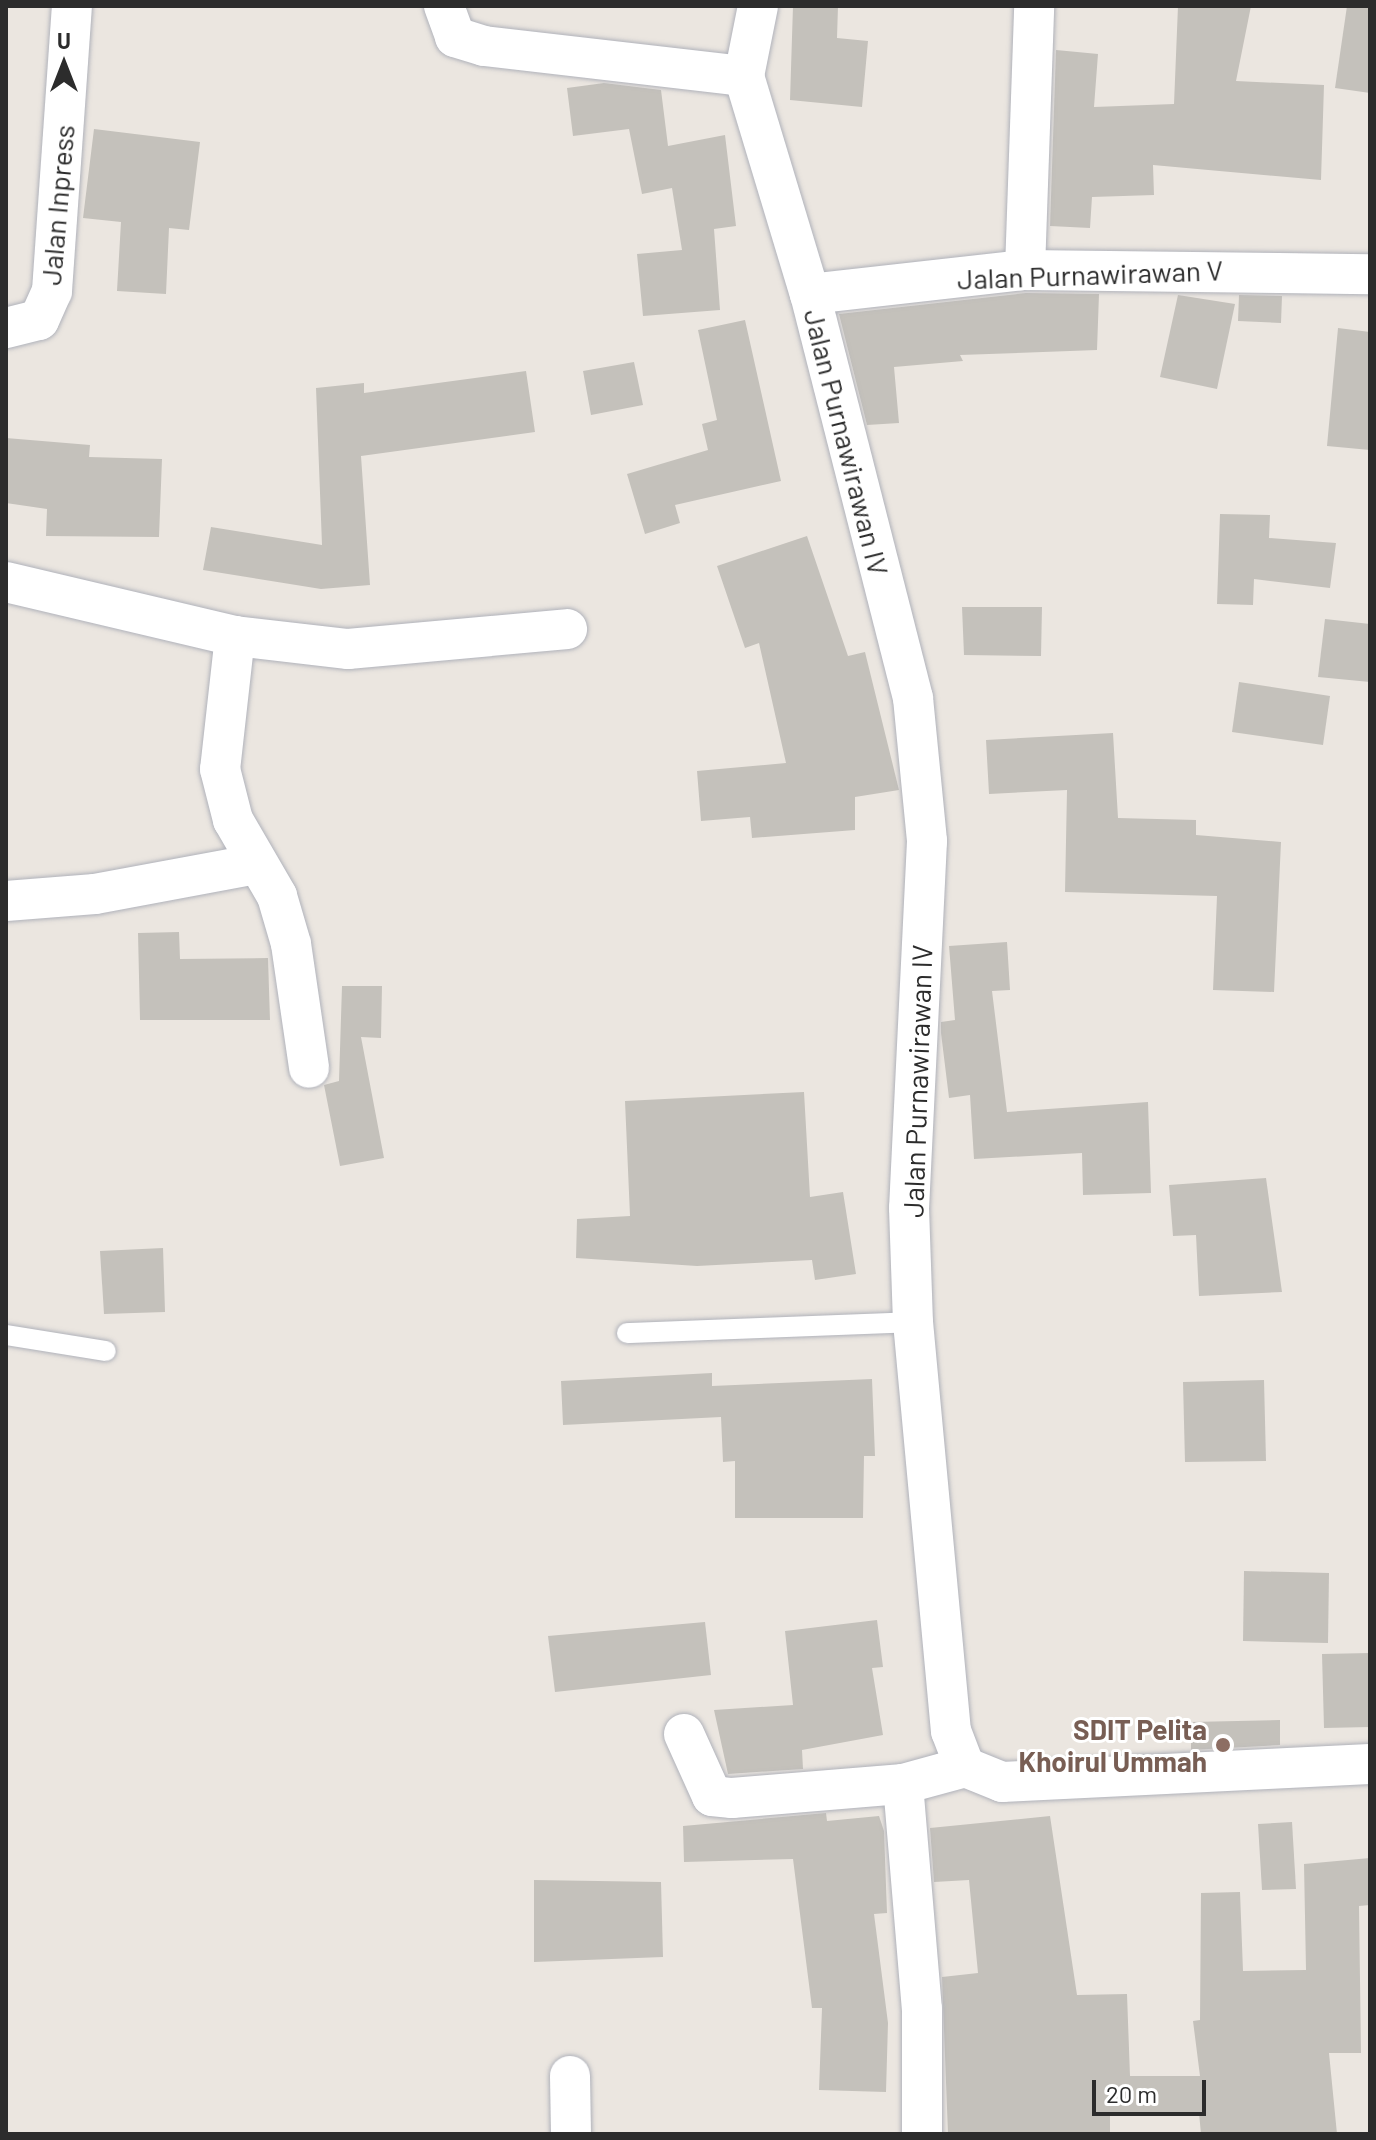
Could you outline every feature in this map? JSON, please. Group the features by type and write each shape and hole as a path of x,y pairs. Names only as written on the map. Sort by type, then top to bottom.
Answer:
{"street":[{"name":"Jalan Inpress","path":"6,328 39,320 52,291 72,6"},
{"path":"444,6 455,37 484,46 744,76"},
{"name":"Jalan Purnawirawan IV","path":"758,6 744,76 810,294 913,698 926,825 909,1208 913,1322 951,1731 965,1767"},
{"path":"1025,270 1034,6"},
{"name":"Jalan Purnawirawan V","path":"810,294 1025,270 1370,274"},
{"path":"6,582 235,636 348,649 567,629"},
{"path":"235,636 220,769 233,820 257,864 291,944 309,1068"},
{"path":"6,901 95,894 257,864"},
{"path":"684,1734 712,1796 903,1784 965,1767 1002,1782 1370,1764"},
{"path":"903,1784 922,2009 922,2134"},
{"path":"570,2076 571,2134"}],"lane":[{"path":"627,1333 913,1322"},
{"path":"6,1335 106,1351"}],"building":[{"path":"793,6 838,6 837,38 868,41 862,107 790,100"},
{"path":"1178,6 1251,6 1236,81 1324,85 1321,180 1153,165 1154,195 1092,197 1090,228 1050,226 1056,50 1098,54 1094,107 1174,104"},
{"path":"1347,6 1370,6 1370,93 1335,88"},
{"path":"604,83 661,90 668,146 725,135 736,226 714,229 720,310 643,316 637,254 682,250 672,188 642,194 629,129 573,136 567,88"},
{"path":"94,129 200,142 189,230 169,228 166,294 117,291 121,222 83,218"},
{"path":"1026,293 1099,294 1097,350 960,355 963,361 894,367 899,423 867,425 839,314"},
{"path":"1178,295 1235,304 1217,389 1160,377"},
{"path":"1239,295 1282,296 1281,323 1238,321"},
{"path":"745,320 781,481 675,505 680,523 645,534 627,474 708,450 702,424 717,420 698,330"},
{"path":"1338,328 1370,332 1370,450 1327,446"},
{"path":"634,362 643,405 591,415 583,371"},
{"path":"526,371 535,432 361,456 370,585 321,589 203,570 211,527 322,545 316,388 364,383 364,393"},
{"path":"6,438 90,445 89,457 162,459 159,537 46,536 47,509 6,503"},
{"path":"1220,514 1270,515 1269,538 1336,543 1330,588 1254,579 1253,605 1217,604"},
{"path":"807,536 848,656 865,652 899,790 855,797 855,830 752,838 750,817 701,821 697,771 786,763 759,643 745,648 717,566"},
{"path":"962,607 1042,607 1041,656 964,655"},
{"path":"1325,619 1370,624 1370,682 1318,677"},
{"path":"1239,682 1330,696 1323,745 1232,732"},
{"path":"1113,733 1118,818 1196,820 1196,835 1281,842 1274,992 1213,990 1217,896 1065,892 1067,790 989,794 986,740"},
{"path":"179,932 180,959 268,958 270,1020 140,1020 138,933"},
{"path":"1007,942 1010,990 992,991 1007,1112 1148,1102 1151,1193 1083,1195 1082,1153 974,1159 970,1095 949,1098 941,1033 941,1022 955,1020 949,946"},
{"path":"342,986 382,986 381,1038 361,1037 384,1158 340,1166 324,1085 339,1081"},
{"path":"804,1092 810,1197 843,1192 856,1274 815,1280 812,1260 697,1266 576,1258 577,1219 630,1216 625,1101"},
{"path":"1266,1178 1282,1292 1199,1296 1196,1235 1173,1236 1169,1185"},
{"path":"163,1248 165,1312 104,1314 100,1251"},
{"path":"712,1373 712,1386 872,1379 875,1456 864,1456 863,1518 735,1518 735,1461 723,1462 721,1417 563,1425 561,1381"},
{"path":"1264,1380 1266,1461 1185,1462 1183,1382"},
{"path":"1244,1571 1329,1573 1328,1643 1243,1641"},
{"path":"877,1620 883,1667 872,1668 883,1735 802,1750 803,1769 728,1774 714,1710 793,1705 785,1631"},
{"path":"705,1622 711,1675 555,1692 548,1636"},
{"path":"1370,1653 1370,1727 1324,1728 1322,1654"},
{"name":"SDIT Pelita Khoirul Ummah","path":"1280,1720 1280,1745 1191,1750 1191,1722"},
{"path":"826,1813 827,1821 879,1816 884,1831 887,1913 874,1914 888,2023 886,2092 819,2090 822,2008 812,2008 793,1859 684,1862 683,1826"},
{"path":"1050,1816 1077,1995 1127,1994 1130,2076 1200,2076 1193,2021 1200,2020 1201,1893 1240,1892 1243,1971 1306,1970 1304,1864 1370,1858 1370,1905 1359,1906 1361,2053 1329,2053 1337,2134 1201,2134 1199,2113 1110,2113 1110,2134 948,2134 942,1977 978,1973 969,1880 934,1882 930,1828"},
{"path":"1292,1822 1296,1889 1262,1890 1258,1824"},
{"path":"534,1880 661,1882 663,1957 534,1962"}],"place":[{"name":"SDIT Pelita Khoirul Ummah","path":"1223,1745"}]}
